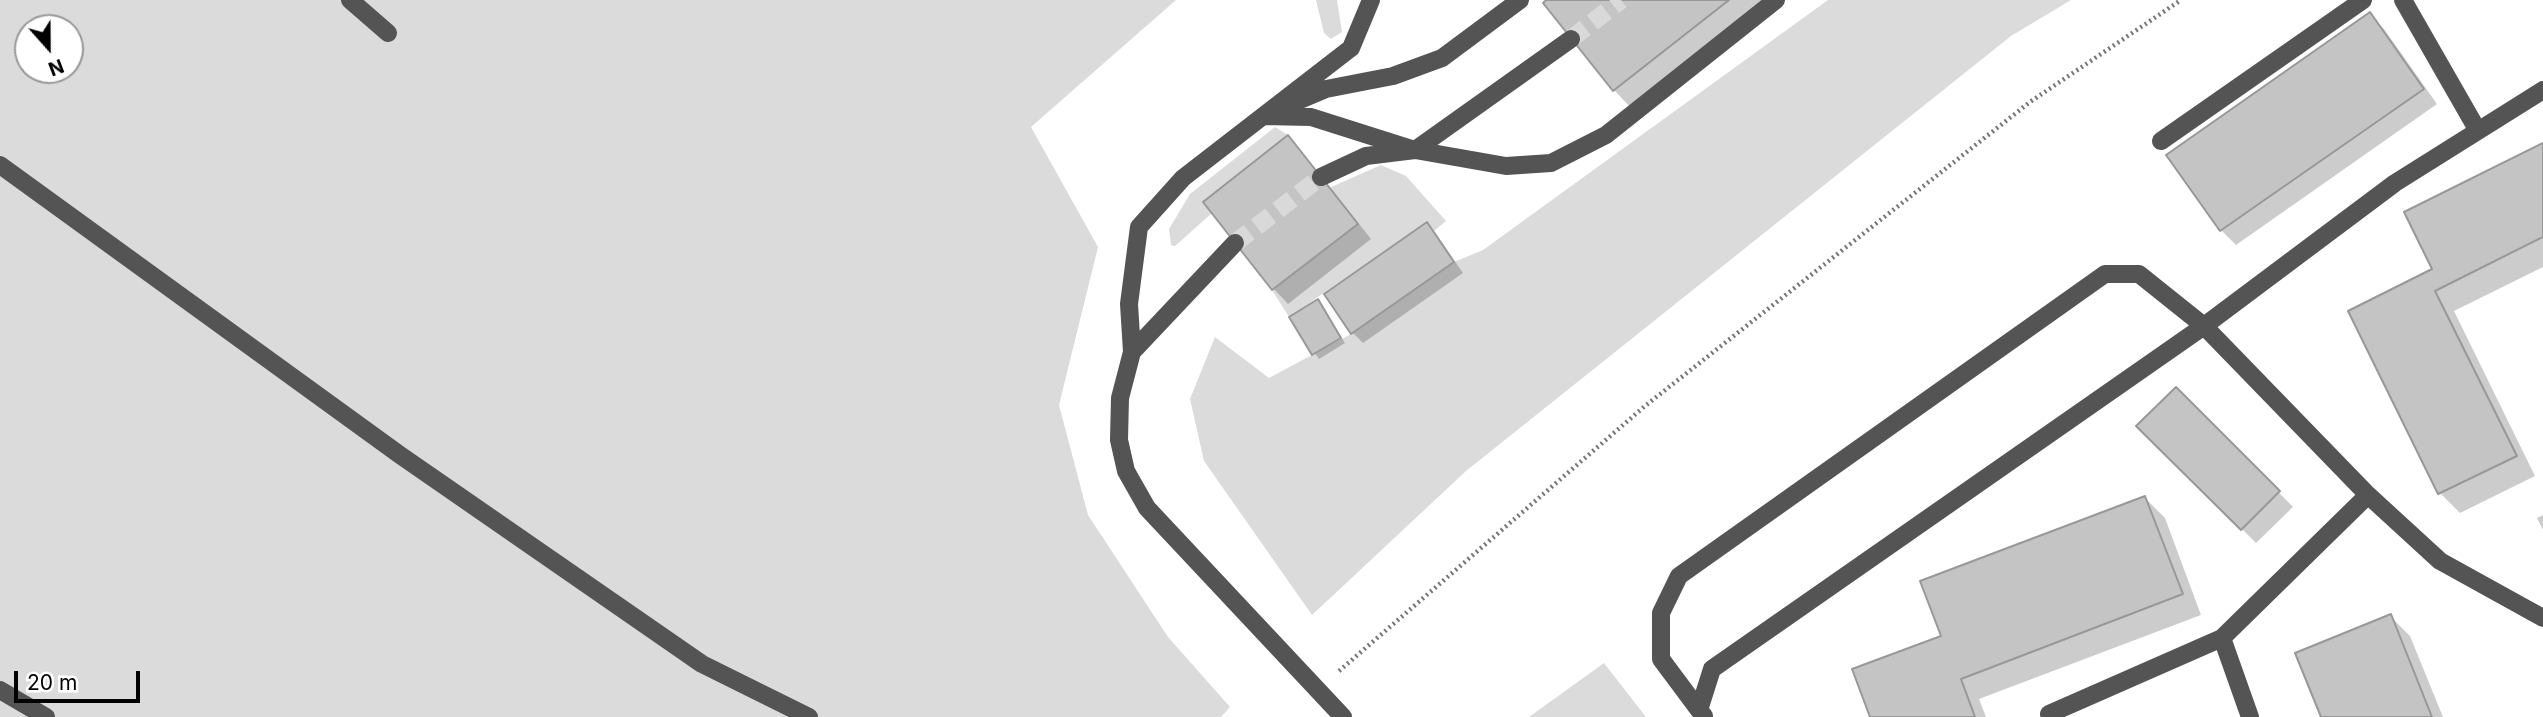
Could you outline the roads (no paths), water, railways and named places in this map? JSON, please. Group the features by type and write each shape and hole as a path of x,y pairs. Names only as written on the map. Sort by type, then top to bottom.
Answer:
{"street":[{"path":"350,0 388,33"},
{"path":"1343,717 1147,508 1126,471 1119,440 1120,398 1132,352 1129,304 1139,227 1183,178 1351,48 1371,0"},
{"path":"1263,116 1326,89 1394,76 1442,58 1520,0"},
{"path":"1263,116 1311,117 1415,150 1506,166 1551,163 1606,135 1776,0"},
{"path":"2161,141 2363,0"},
{"path":"2403,0 2478,131"},
{"path":"1321,177 1366,156 1415,150 1571,38"},
{"path":"1702,714 1712,669 2204,326 2395,183 2543,90"},
{"path":"0,165 400,455 702,664 809,717"},
{"path":"1132,352 1235,243"},
{"path":"1702,714 1661,659 1661,612 1679,576 2105,274 2139,274 2204,326 2368,495 2440,561 2543,618"},
{"path":"2049,714 2221,638 2368,495"},
{"path":"2221,638 2250,717"},
{"path":"0,690 46,717"}],"tunnel":[{"path":"1571,39 1621,0"},
{"path":"1235,243 1321,177"}]}
